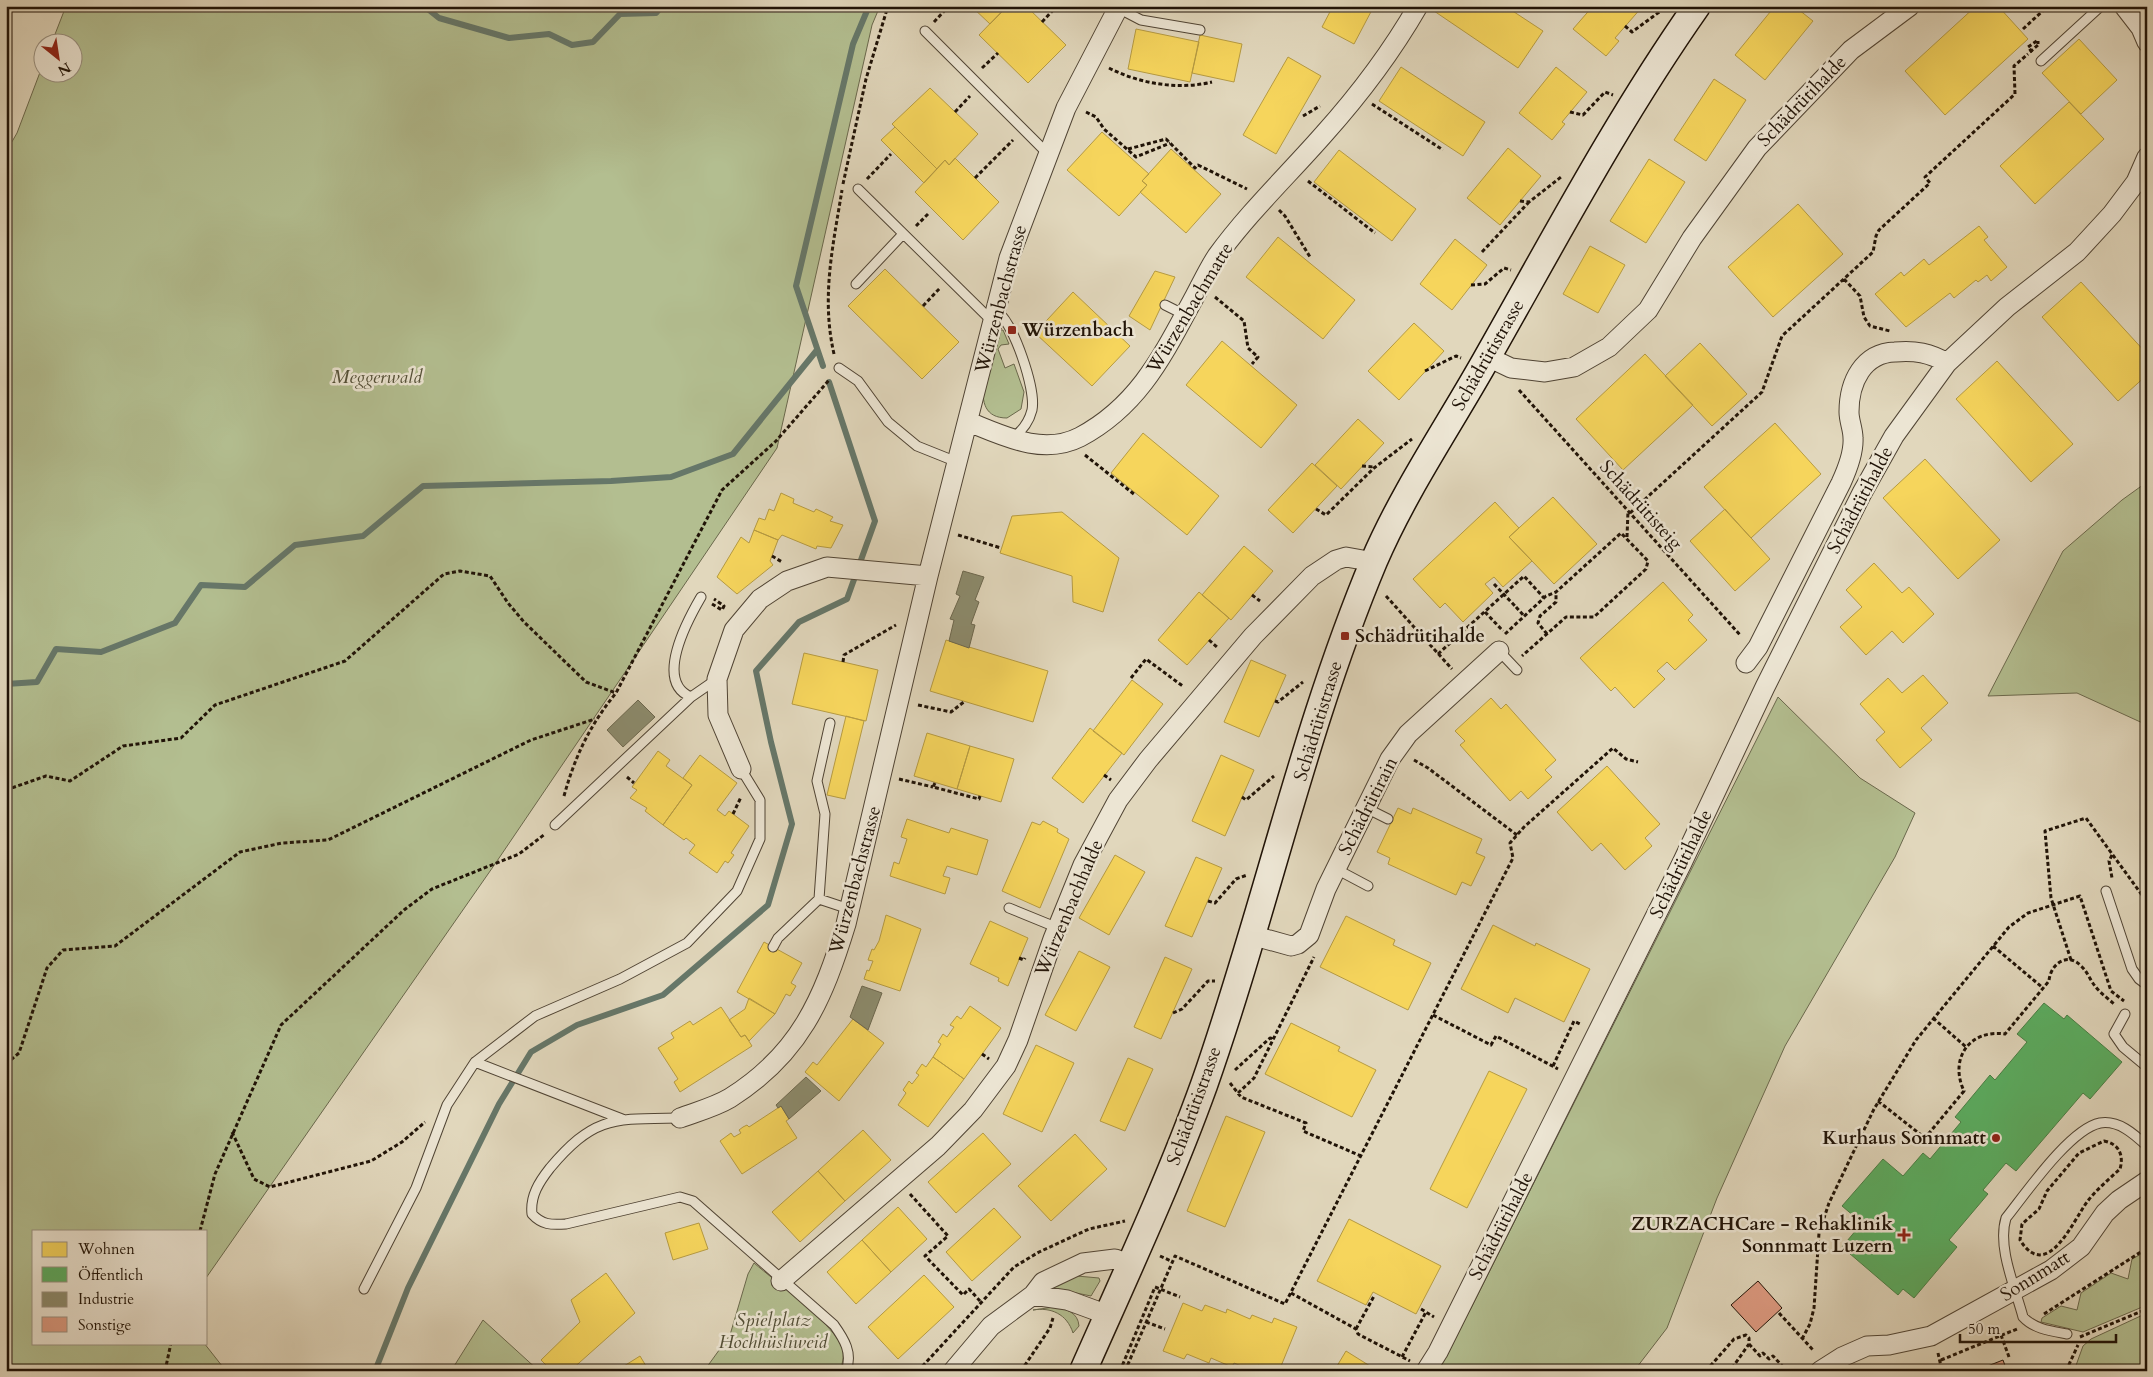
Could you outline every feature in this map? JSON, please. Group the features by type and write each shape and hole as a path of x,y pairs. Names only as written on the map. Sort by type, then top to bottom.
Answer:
{"main road":[{"name":"Schädrütistrasse","path":"1084,1371 1165,1184 1204,1085 1330,678 1374,562 1475,358 1653,72 1697,6"}],"street":[{"name":"Würzenbachmatte","path":"969,422 1031,444 1060,444 1079,438 1105,422 1127,404 1147,380 1216,258 1264,198 1325,134 1403,31 1418,6"},
{"name":"Schädrütihalde","path":"1475,358 1511,368 1545,372 1574,367 1609,347 1648,310 1692,238 1757,148 1851,50 1910,6"},
{"path":"2124,6 2141,28 2147,42"},
{"name":"Würzenbachstrasse","path":"680,1118 728,1099 762,1075 789,1047 810,1017 830,976 849,909 928,576 969,422 1009,258 1069,102 1119,7"},
{"name":"Schädrütihalde","path":"1418,1366 1441,1345 1658,911 1765,687 1862,493 1894,436 1947,363 2007,307 2077,252 2112,214 2136,182 2147,157"},
{"name":"Schädrütihalde","path":"1746,663 1758,647 1842,483 1849,464 1854,439 1849,411 1855,377 1862,366 1882,352 1898,351 1922,352 1947,363"},
{"name":"Würzenbachhalde","path":"781,1281 938,1146 973,1110 1006,1066 1018,1040 1083,865 1118,800 1148,760 1228,665 1301,586 1323,567 1346,556 1374,562"},
{"path":"741,769 718,715 717,679 734,630 760,599 787,581 827,567 928,576"},
{"name":"Schädrütirain","path":"1303,941 1313,928 1326,889 1390,759 1400,744 1499,651"},
{"path":"1251,935 1284,946 1298,944 1303,941"},
{"name":"Sonnmatt","path":"1819,1363 1842,1357 1867,1346 1889,1345 1931,1336 2016,1290 2062,1263 2081,1247 2105,1213 2129,1192 2147,1181"},
{"path":"954,1371 991,1326 1032,1295 1043,1282 1083,1263 1115,1259 1129,1264"},
{"path":"1032,1295 1067,1300 1108,1315"}],"lane":[{"path":"2041,61 2101,6"},
{"path":"1119,7 1141,20 1200,30"},
{"path":"925,31 1048,154"},
{"path":"858,189 903,234 995,317 1009,325 1032,392 1032,410 1029,418 1025,426 1013,439"},
{"path":"856,284 903,234"},
{"path":"1165,304 1185,315"},
{"path":"839,368 858,381 888,422 917,446 958,463"},
{"path":"691,698 680,692 676,686 673,671 682,637 701,597"},
{"path":"1499,651 1515,667"},
{"path":"555,825 691,698 717,679"},
{"path":"773,947 778,938 819,899 825,814 817,781 830,723"},
{"path":"364,1290 416,1188 447,1105 475,1062 535,1016 620,979 687,943 737,891 760,839 760,800 741,769"},
{"path":"1366,808 1388,819"},
{"path":"1336,869 1368,886"},
{"path":"2106,891 2132,969 2139,979 2147,985"},
{"path":"819,899 849,909"},
{"path":"1009,908 1058,928"},
{"path":"2125,1014 2114,1034 2123,1047 2147,1067"},
{"path":"475,1062 622,1119"},
{"path":"680,1118 622,1119 584,1134 569,1146 546,1173 533,1195 532,1214 540,1222 551,1225 566,1224 680,1197 698,1205 781,1281 834,1325 843,1337 849,1352 846,1371"},
{"path":"2067,1334 2029,1324 2023,1317 2003,1245 2003,1230 2006,1218 2069,1142 2082,1132 2100,1123 2111,1124 2129,1130 2147,1146"}],"path":[{"path":"1042,22 1057,6"},
{"path":"1625,26 1632,32 1667,6"},
{"path":"2023,29 2048,6"},
{"path":"2028,47 2034,41"},
{"path":"1627,538 1629,512 1762,392 1782,336 1873,252 1876,236 1880,230 1930,183 1925,177 2016,94 2014,66 2038,45"},
{"path":"1092,59 1127,78 1193,87 1212,82"},
{"path":"955,112 975,91"},
{"path":"1570,112 1583,115 1605,92 1614,95"},
{"path":"1357,93 1443,150"},
{"path":"1069,102 1096,117 1104,129 1136,157 1170,143"},
{"path":"975,178 1019,134"},
{"path":"1128,149 1166,139 1195,168 1198,165 1264,198 1285,216 1310,258"},
{"path":"858,189 891,154"},
{"path":"1293,167 1311,184 1375,232"},
{"path":"1482,252 1529,202 1564,175"},
{"path":"1520,201 1529,202"},
{"path":"1471,285 1485,284 1504,268 1512,270"},
{"path":"1844,279 1860,296 1864,317 1870,326 1894,334 1898,351"},
{"path":"923,306 944,284"},
{"path":"1208,292 1244,321 1248,348 1258,357 1252,364"},
{"path":"1426,371 1456,356 1475,358"},
{"path":"200,1230 215,1174 232,1131 281,1025 404,910 432,889 520,854 555,825 571,771 595,719 616,694 722,490 776,441 839,368"},
{"name":"Schädrütisteig","path":"1519,390 1744,639"},
{"path":"1316,509 1326,515 1374,468 1409,440 1418,438"},
{"path":"1080,449 1135,495"},
{"path":"1362,466 1374,468"},
{"path":"1499,651 1505,633 1544,598 1556,592 1617,535 1623,533 1648,561 1646,569 1594,617 1566,617 1515,667"},
{"path":"975,540 1001,548"},
{"path":"6,790 46,776 70,781 123,746 181,738 215,706 345,661 444,574 460,571 490,576 508,603 524,622 586,682 616,694"},
{"path":"1438,654 1524,576 1544,598"},
{"path":"1494,584 1524,616"},
{"path":"1547,634 1538,623 1540,616 1556,602 1556,592"},
{"path":"1383,593 1464,683"},
{"path":"1485,612 1505,633"},
{"path":"843,662 844,655 904,620 918,621"},
{"path":"1209,640 1222,652"},
{"path":"1131,678 1146,659 1188,691"},
{"path":"1275,701 1278,702 1308,678"},
{"path":"936,708 951,712 965,701"},
{"path":"6,1064 19,1053 48,968 63,950 114,946 240,852 282,843 328,840 531,740 595,719"},
{"path":"1125,1371 1175,1256 1285,1304 1513,858 1510,842 1613,748 1626,759 1638,762"},
{"path":"1419,762 1517,835"},
{"path":"1242,797 1246,800 1278,772"},
{"path":"882,776 979,799 980,796"},
{"path":"933,787 935,782"},
{"path":"2071,960 2051,898 2045,832 2086,818 2147,902"},
{"path":"2106,891 2112,880 2109,862 2112,854"},
{"path":"1208,902 1215,903 1236,879 1247,875"},
{"path":"1802,1338 1810,1324 1814,1308 1819,1233 1851,1155 1878,1101 1916,1040 1933,1018 1993,946 2022,916 2080,896 2111,991 2123,999 2125,1014"},
{"path":"1303,941 1315,955 1254,1078 1237,1091 1241,1097 1306,1123 1303,1130 1361,1156"},
{"path":"1993,946 2043,988"},
{"path":"1878,1101 1925,1138 1964,1091 1958,1074 1959,1064 1966,1047 1980,1036 1996,1033 2005,1034 2049,981 2050,972 2055,964 2064,960 2071,960 2082,966 2096,988 2125,1014"},
{"path":"1173,1013 1182,1009 1208,981 1215,981"},
{"path":"1433,1015 1491,1045 1496,1036 1558,1069"},
{"path":"1933,1018 1966,1047"},
{"path":"1552,1066 1574,1021 1582,1024"},
{"path":"1233,1072 1270,1038 1274,1040"},
{"path":"232,1131 254,1179 270,1187 371,1161 402,1142 447,1105"},
{"path":"2104,1141 2112,1143 2122,1155 2120,1169 2087,1202 2058,1245 2046,1254 2040,1255 2031,1252 2020,1240 2022,1224 2039,1209 2047,1191 2078,1153 2104,1141"},
{"path":"898,1181 948,1236 925,1256 963,1295 969,1289 980,1301"},
{"path":"918,1371 980,1301 1014,1267 1039,1252 1089,1229 1125,1221"},
{"path":"1941,1360 2029,1324 2147,1248"},
{"path":"1120,1371 1155,1287 1180,1297"},
{"path":"1291,1293 1356,1329 1358,1334 1418,1366"},
{"path":"1356,1329 1374,1296"},
{"path":"1421,1309 1434,1317"},
{"path":"2066,1371 2073,1358 2080,1337 2147,1309"},
{"path":"1402,1357 1426,1312"},
{"path":"1779,1313 1802,1338 1819,1363"},
{"path":"1021,1371 1050,1328 1054,1315"},
{"path":"1146,1322 1165,1329"},
{"path":"1706,1371 1734,1339 1746,1335 1749,1338 1749,1344 1730,1371"},
{"path":"2001,1336 2009,1357"},
{"path":"165,1371 171,1344"},
{"path":"1749,1344 1760,1356 1764,1353 1769,1359 1773,1356 1787,1371"},
{"path":"1937,1349 1942,1371"}],"green space":[{"name":"Meggerwald","path":"66,6 880,6 872,25 777,448 495,864 208,1275 208,1230 32,1230 32,1344 205,1344 226,1371 6,1371 6,152 17,133 36,82 82,82 82,32 56,32"},
{"path":"1003,330 1009,344 1001,345 998,349 1005,368 1014,364 1024,392 1021,409 1007,418 994,415 986,408 983,397 987,369 998,331"},
{"path":"2147,482 2147,725 2077,693 1988,696 2063,551 2122,500"},
{"path":"1778,697 1860,778 1915,813 1895,857 1785,1046 1717,1198 1667,1328 1634,1371 1435,1371 1471,1308"},
{"path":"2147,1251 2147,1305 2083,1332 2041,1322 2042,1318 2061,1306 2077,1310 2081,1293 2111,1273 2128,1279 2132,1259"},
{"name":"Spielplatz Hochhüsliweid","path":"754,1263 814,1313 835,1335 843,1351 840,1371 704,1371 730,1335 748,1274"},
{"path":"1077,1276 1099,1278 1100,1281 1091,1296 1052,1288"},
{"path":"1054,1307 1067,1310 1074,1314 1079,1326 1073,1333 1067,1321 1058,1313 1040,1309"},
{"path":"2147,1313 2147,1371 2074,1371 2083,1346 2091,1339"},
{"path":"483,1320 539,1371 451,1371"}],"building: Wohnen":[{"path":"971,6 998,6 1003,11 990,24"},
{"path":"1007,6 1026,6 1066,45 1028,83 979,35"},
{"path":"1333,6 1374,6 1354,44 1322,27"},
{"path":"1438,6 1505,6 1543,31 1518,68 1434,11"},
{"path":"1593,6 1642,7 1615,38 1619,41 1606,56 1573,29"},
{"path":"1775,6 1794,6 1813,21 1765,80 1735,55"},
{"path":"1976,6 1998,6 2028,39 1945,115 1905,71"},
{"path":"1136,29 1199,42 1190,82 1128,69"},
{"path":"1200,35 1242,44 1234,82 1192,73"},
{"path":"2079,39 2117,80 2081,114 2042,73"},
{"path":"1288,57 1321,76 1276,154 1243,135"},
{"path":"1401,67 1485,122 1463,156 1379,101"},
{"path":"1556,67 1587,92 1562,122 1565,124 1552,140 1519,113"},
{"path":"1714,79 1746,100 1706,161 1674,140"},
{"path":"930,88 978,134 949,165 945,160 937,169 892,124"},
{"path":"2069,102 2104,139 2035,204 2000,166"},
{"path":"895,127 937,169 924,183 881,140"},
{"path":"1102,132 1149,174 1142,181 1147,185 1119,216 1067,170"},
{"path":"1508,148 1541,176 1500,225 1467,198"},
{"path":"1171,149 1221,194 1186,233 1140,192 1147,185 1142,181"},
{"path":"1339,150 1416,209 1392,241 1314,182"},
{"path":"955,158 999,202 963,240 915,192 945,160 949,165"},
{"path":"1649,159 1685,182 1646,243 1610,221"},
{"path":"1798,204 1843,254 1773,317 1728,267"},
{"path":"1979,226 1988,237 1984,240 2007,267 1991,281 1987,275 1978,282 1976,280 1954,298 1950,293 1906,327 1875,294 1901,272 1904,276 1924,259 1929,265"},
{"path":"1278,237 1355,300 1323,339 1246,277"},
{"path":"1455,239 1487,265 1452,310 1420,284"},
{"path":"1590,246 1625,265 1598,313 1563,294"},
{"path":"885,269 959,342 922,379 848,306"},
{"path":"1155,271 1175,277 1150,330 1129,316"},
{"path":"2081,282 2147,354 2147,375 2118,401 2042,317"},
{"path":"1073,292 1130,346 1092,386 1035,333"},
{"path":"1414,323 1444,351 1399,400 1368,371"},
{"path":"1222,341 1297,405 1261,448 1186,385"},
{"path":"1700,343 1747,394 1712,426 1665,376"},
{"path":"1645,354 1693,405 1623,470 1576,419"},
{"path":"1997,361 2073,444 2031,482 1956,399"},
{"path":"1358,419 1384,443 1341,489 1315,465"},
{"path":"1775,423 1821,474 1751,538 1704,487"},
{"path":"1143,433 1219,496 1187,535 1111,473"},
{"path":"1925,459 2000,540 1958,579 1883,498"},
{"path":"1312,463 1337,486 1293,533 1268,510"},
{"path":"781,493 794,499 793,503 814,512 816,509 833,517 830,521 843,525 831,548 817,546 816,549 782,535 778,540 754,530 759,518 765,520 769,509 774,511"},
{"path":"1553,497 1597,544 1554,584 1509,537"},
{"path":"1495,502 1519,528 1509,537 1532,561 1503,587 1494,577 1485,584 1493,593 1463,622 1445,603 1440,608 1413,579"},
{"path":"1725,509 1770,559 1735,591 1690,541"},
{"path":"1062,512 1119,558 1103,612 1073,602 1072,576 1000,553 1012,516"},
{"path":"754,530 778,540 770,561 773,565 737,594 717,577 741,537 749,543"},
{"path":"1244,546 1273,571 1231,620 1202,595"},
{"path":"1874,563 1902,593 1909,587 1934,614 1903,643 1892,631 1866,655 1840,627 1862,607 1846,590"},
{"path":"1663,582 1693,615 1688,620 1707,640 1675,670 1667,662 1657,671 1665,679 1634,708 1615,687 1611,691 1580,658"},
{"path":"1199,592 1229,618 1187,665 1158,640"},
{"path":"946,640 1048,671 1033,722 930,691"},
{"path":"804,653 878,670 866,721 792,704"},
{"path":"1251,660 1286,675 1259,737 1224,722"},
{"path":"1923,675 1948,703 1921,728 1932,740 1900,768 1876,740 1885,732 1860,704 1888,678 1902,693"},
{"path":"1132,680 1163,704 1124,755 1093,731"},
{"path":"1491,698 1501,709 1506,704 1556,760 1545,770 1552,777 1528,799 1521,791 1510,801 1460,745 1465,741 1455,731"},
{"path":"846,716 864,721 845,799 827,795"},
{"path":"1090,728 1122,753 1083,803 1052,778"},
{"path":"927,733 970,746 957,789 914,776"},
{"path":"970,746 1014,759 1001,802 957,789"},
{"path":"658,751 670,760 666,766 692,785 663,825 645,811 647,808 630,798 637,790 632,787"},
{"path":"700,755 737,783 717,810 725,816 729,811 749,826 731,853 734,855 728,863 725,861 717,873 689,853 695,845 686,838 684,840 663,825 692,785 683,778"},
{"path":"1221,755 1254,770 1225,836 1192,821"},
{"path":"1607,766 1660,824 1645,838 1652,846 1625,870 1601,843 1592,851 1557,812"},
{"path":"1398,808 1411,814 1413,808 1482,839 1476,853 1485,857 1471,886 1462,882 1456,895 1388,864 1390,858 1377,852"},
{"path":"907,819 949,833 951,828 988,840 977,875 947,866 943,876 950,878 945,894 890,876 894,862 899,864 907,839 901,837"},
{"path":"1043,821 1058,829 1057,832 1069,839 1040,908 1002,891 1032,822 1040,825"},
{"path":"1115,855 1145,872 1109,935 1079,918"},
{"path":"1196,857 1222,868 1192,937 1165,926"},
{"path":"886,915 921,929 900,991 864,979 873,961 868,960 872,949 874,950 879,941"},
{"path":"1346,916 1395,940 1393,945 1431,963 1408,1010 1320,967"},
{"path":"990,921 1028,938 1008,986 998,981 999,978 970,964"},
{"path":"1493,925 1535,946 1536,943 1590,969 1564,1022 1515,998 1508,1013 1461,989"},
{"path":"764,942 802,963 791,983 796,986 790,996 786,994 775,1014 737,992"},
{"path":"1079,951 1110,967 1076,1031 1045,1015"},
{"path":"1165,957 1192,969 1161,1039 1134,1027"},
{"path":"749,998 775,1014 749,1041 745,1035 741,1037 729,1020 745,1009"},
{"path":"970,1006 1001,1028 964,1079 933,1057 941,1044 938,1042 943,1034 947,1037 954,1027 950,1025 957,1016 961,1019"},
{"path":"721,1007 741,1037 745,1035 752,1046 680,1092 674,1082 678,1079 658,1048 674,1038 671,1033 690,1021 693,1025"},
{"path":"853,1019 884,1043 839,1101 805,1072 813,1062 817,1065"},
{"path":"1291,1023 1340,1047 1338,1051 1376,1070 1352,1117 1265,1074"},
{"path":"1036,1045 1074,1063 1042,1132 1003,1114"},
{"path":"933,1057 964,1079 928,1127 898,1105 906,1093 903,1090 909,1081 912,1084 919,1075 916,1073 922,1064 926,1067"},
{"path":"1128,1058 1153,1069 1125,1131 1100,1121"},
{"path":"1489,1071 1527,1089 1467,1208 1430,1189"},
{"path":"781,1106 789,1119 786,1121 797,1138 742,1174 720,1141 731,1133 734,1137 741,1133 739,1130 743,1127 747,1125 749,1127"},
{"path":"1226,1116 1265,1132 1225,1227 1187,1211"},
{"path":"863,1130 891,1160 845,1201 818,1171"},
{"path":"983,1133 1011,1164 956,1213 928,1182"},
{"path":"1075,1134 1107,1169 1051,1221 1018,1186"},
{"path":"818,1171 845,1201 800,1242 772,1212"},
{"path":"898,1207 927,1239 891,1272 862,1240"},
{"path":"994,1208 1021,1237 972,1281 946,1252"},
{"path":"1349,1219 1441,1266 1416,1314 1373,1292 1366,1305 1317,1281"},
{"path":"699,1223 708,1249 673,1260 665,1233"},
{"path":"862,1240 891,1272 856,1304 827,1272"},
{"path":"606,1273 635,1313 570,1371 552,1371 541,1360 580,1322 571,1300"},
{"path":"924,1275 954,1307 898,1359 868,1327"},
{"path":"1183,1303 1202,1311 1205,1305 1226,1313 1227,1309 1250,1319 1252,1315 1272,1323 1274,1318 1297,1327 1279,1371 1272,1371 1258,1365 1255,1371 1253,1371 1234,1363 1232,1367 1211,1358 1209,1363 1187,1354 1184,1359 1163,1351"},
{"path":"1346,1351 1378,1371 1334,1371"},
{"path":"640,1356 649,1371 616,1371"}],"building: Öffentlich":[{"name":"Kurhaus Sonnmatt","path":"2044,1003 2064,1019 2067,1015 2122,1062 2090,1099 2083,1093 2016,1171 2006,1163 1983,1190 1988,1194 1949,1240 1957,1247 1914,1298 1903,1289 1898,1295 1842,1247 1862,1223 1842,1206 1883,1159 1903,1176 1923,1153 1930,1159 1961,1122 1955,1117 1990,1075 1995,1080 2027,1042 2017,1034"}],"building: Industrie":[{"path":"963,571 984,577 975,600 979,602 971,624 975,625 969,648 949,641 954,620 950,619 960,596 956,594"},
{"path":"638,700 655,717 623,747 607,730"},
{"path":"862,986 882,993 868,1030 850,1017"},
{"path":"806,1077 821,1091 789,1119 781,1106 778,1108 776,1105"}],"building: Sonstige":[{"path":"1758,1281 1782,1308 1756,1332 1731,1305"},
{"path":"2003,1360 2007,1371 1975,1371"}],"waterway":[{"path":"424,6 439,18 509,38 549,34 572,45 593,42 620,14 656,13 662,6"},
{"path":"823,366 796,286 853,44 869,6"},
{"path":"6,684 37,682 56,649 101,652 175,623 201,585 245,587 295,545 363,536 423,486 611,481 671,477 733,454 817,350"},
{"path":"375,1371 408,1288 499,1104 531,1052 577,1025 663,995 768,905 792,824 771,742 756,671 799,622 847,599 875,521 829,382"}],"place":[{"name":"Würzenbach","path":"1012,330"},
{"name":"Schädrütihalde","path":"1345,636"},
{"name":"Kurhaus Sonnmatt","path":"1996,1138"},
{"name":"ZURZACHCare - Rehaklinik Sonnmatt Luzern","path":"1904,1235"}]}
